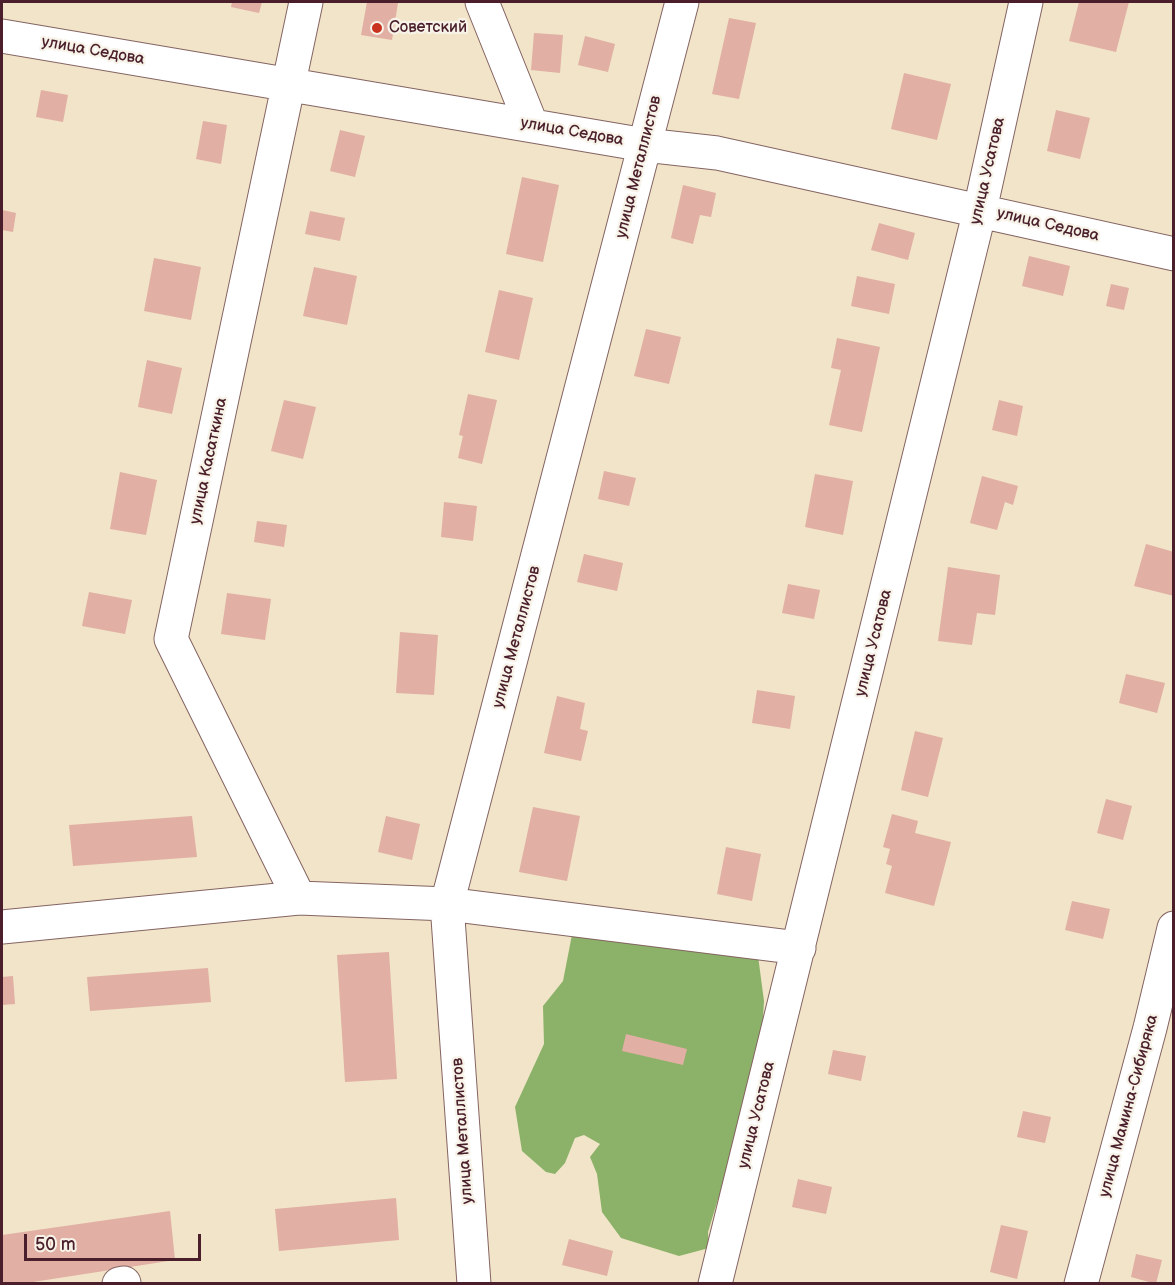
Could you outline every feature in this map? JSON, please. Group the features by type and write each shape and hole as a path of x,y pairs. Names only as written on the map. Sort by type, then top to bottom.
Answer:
{"street":[{"name":"улица Касаткина","path":"299,898 171,639 306,2"},
{"path":"482,2 531,124"},
{"name":"улица Металлистов","path":"474,1284 447,904 682,2"},
{"name":"улица Усатова","path":"714,1284 980,210 1026,2"},
{"name":"улица Седова","path":"2,36 645,145 717,153 1173,254"},
{"path":"2,927 299,898 447,904 799,948"},
{"name":"улица Мамина-Сибиряка","path":"1081,1284 1162,1030 1173,928"},
{"path":"119,1284 124,1283"}],"green space":[{"path":"576,914 758,956 764,1001 761,1051 741,1109 739,1158 718,1199 708,1232 709,1248 679,1256 621,1238 602,1212 597,1174 590,1157 600,1144 584,1135 575,1138 565,1163 555,1174 546,1172 522,1151 515,1107 544,1044 543,1006 563,981"}],"building":[{"path":"232,2 262,2 259,13 231,7"},
{"path":"367,2 398,3 392,40 361,35"},
{"path":"1079,2 1129,2 1116,52 1069,41"},
{"path":"729,18 756,23 739,99 712,94"},
{"path":"534,33 563,35 560,73 531,70"},
{"path":"585,36 615,44 608,72 578,65"},
{"path":"904,73 951,84 937,140 891,129"},
{"path":"41,90 68,95 63,122 36,117"},
{"path":"1056,110 1090,118 1080,159 1047,151"},
{"path":"203,121 227,125 221,164 196,159"},
{"path":"340,130 365,136 355,177 330,171"},
{"path":"522,177 559,185 543,262 506,254"},
{"path":"683,185 716,193 711,217 700,215 693,244 671,238"},
{"path":"2,210 16,213 13,232 2,230"},
{"path":"310,211 345,218 340,241 305,234"},
{"path":"879,223 915,233 908,260 871,250"},
{"path":"1029,256 1070,266 1063,296 1022,286"},
{"path":"154,258 201,267 191,320 144,311"},
{"path":"314,267 357,276 347,325 303,316"},
{"path":"857,276 895,284 889,314 851,306"},
{"path":"1111,284 1129,288 1124,310 1106,306"},
{"path":"499,290 533,298 519,360 485,352"},
{"path":"646,329 681,337 669,384 634,376"},
{"path":"837,338 880,347 862,432 829,425 841,370 831,368"},
{"path":"147,360 182,368 172,414 138,407"},
{"path":"468,394 497,400 482,464 458,458 463,436 459,435"},
{"path":"284,400 316,407 303,459 271,451"},
{"path":"999,400 1023,406 1017,436 992,430"},
{"path":"604,471 636,478 629,506 598,499"},
{"path":"120,472 157,480 146,535 110,529"},
{"path":"815,474 853,481 843,535 805,527"},
{"path":"982,476 1018,486 1013,505 1005,502 997,530 970,523"},
{"path":"444,502 477,506 473,541 441,537"},
{"path":"257,521 287,525 284,547 254,542"},
{"path":"1146,544 1174,552 1174,596 1134,586"},
{"path":"584,554 623,563 617,591 577,582"},
{"path":"948,567 1000,575 995,615 977,613 972,645 938,641"},
{"path":"788,584 820,590 814,619 782,613"},
{"path":"89,592 132,600 125,634 82,626"},
{"path":"227,593 271,599 265,640 221,634"},
{"path":"400,632 438,635 434,695 396,693"},
{"path":"1126,674 1165,683 1157,713 1119,703"},
{"path":"757,690 795,696 790,729 752,723"},
{"path":"557,696 585,703 580,729 588,731 581,761 544,753"},
{"path":"915,731 943,738 928,797 901,790"},
{"path":"1106,799 1132,806 1123,840 1097,833"},
{"path":"533,807 580,816 567,881 519,872"},
{"path":"892,814 918,821 915,833 951,842 934,906 885,893 892,866 886,864 890,849 883,847"},
{"path":"192,816 197,857 73,866 69,825"},
{"path":"386,816 420,824 412,860 378,852"},
{"path":"726,847 761,854 752,901 717,894"},
{"path":"1072,901 1110,909 1103,939 1065,930"},
{"path":"389,952 397,1079 345,1082 337,955"},
{"path":"208,968 211,1002 90,1011 87,977"},
{"path":"13,976 15,1004 2,1005 2,977"},
{"path":"626,1034 687,1049 683,1065 622,1051"},
{"path":"833,1050 866,1056 861,1081 828,1074"},
{"path":"1023,1111 1051,1117 1045,1143 1017,1137"},
{"path":"798,1179 832,1187 826,1214 792,1207"},
{"path":"396,1198 399,1240 279,1251 275,1209"},
{"path":"170,1211 175,1260 20,1284 2,1284 2,1235"},
{"path":"1001,1225 1028,1231 1017,1279 990,1272"},
{"path":"569,1239 613,1251 607,1276 562,1265"},
{"path":"1136,1254 1162,1260 1156,1284 1131,1277"}],"place":[{"name":"Советский","path":"377,28"}]}
